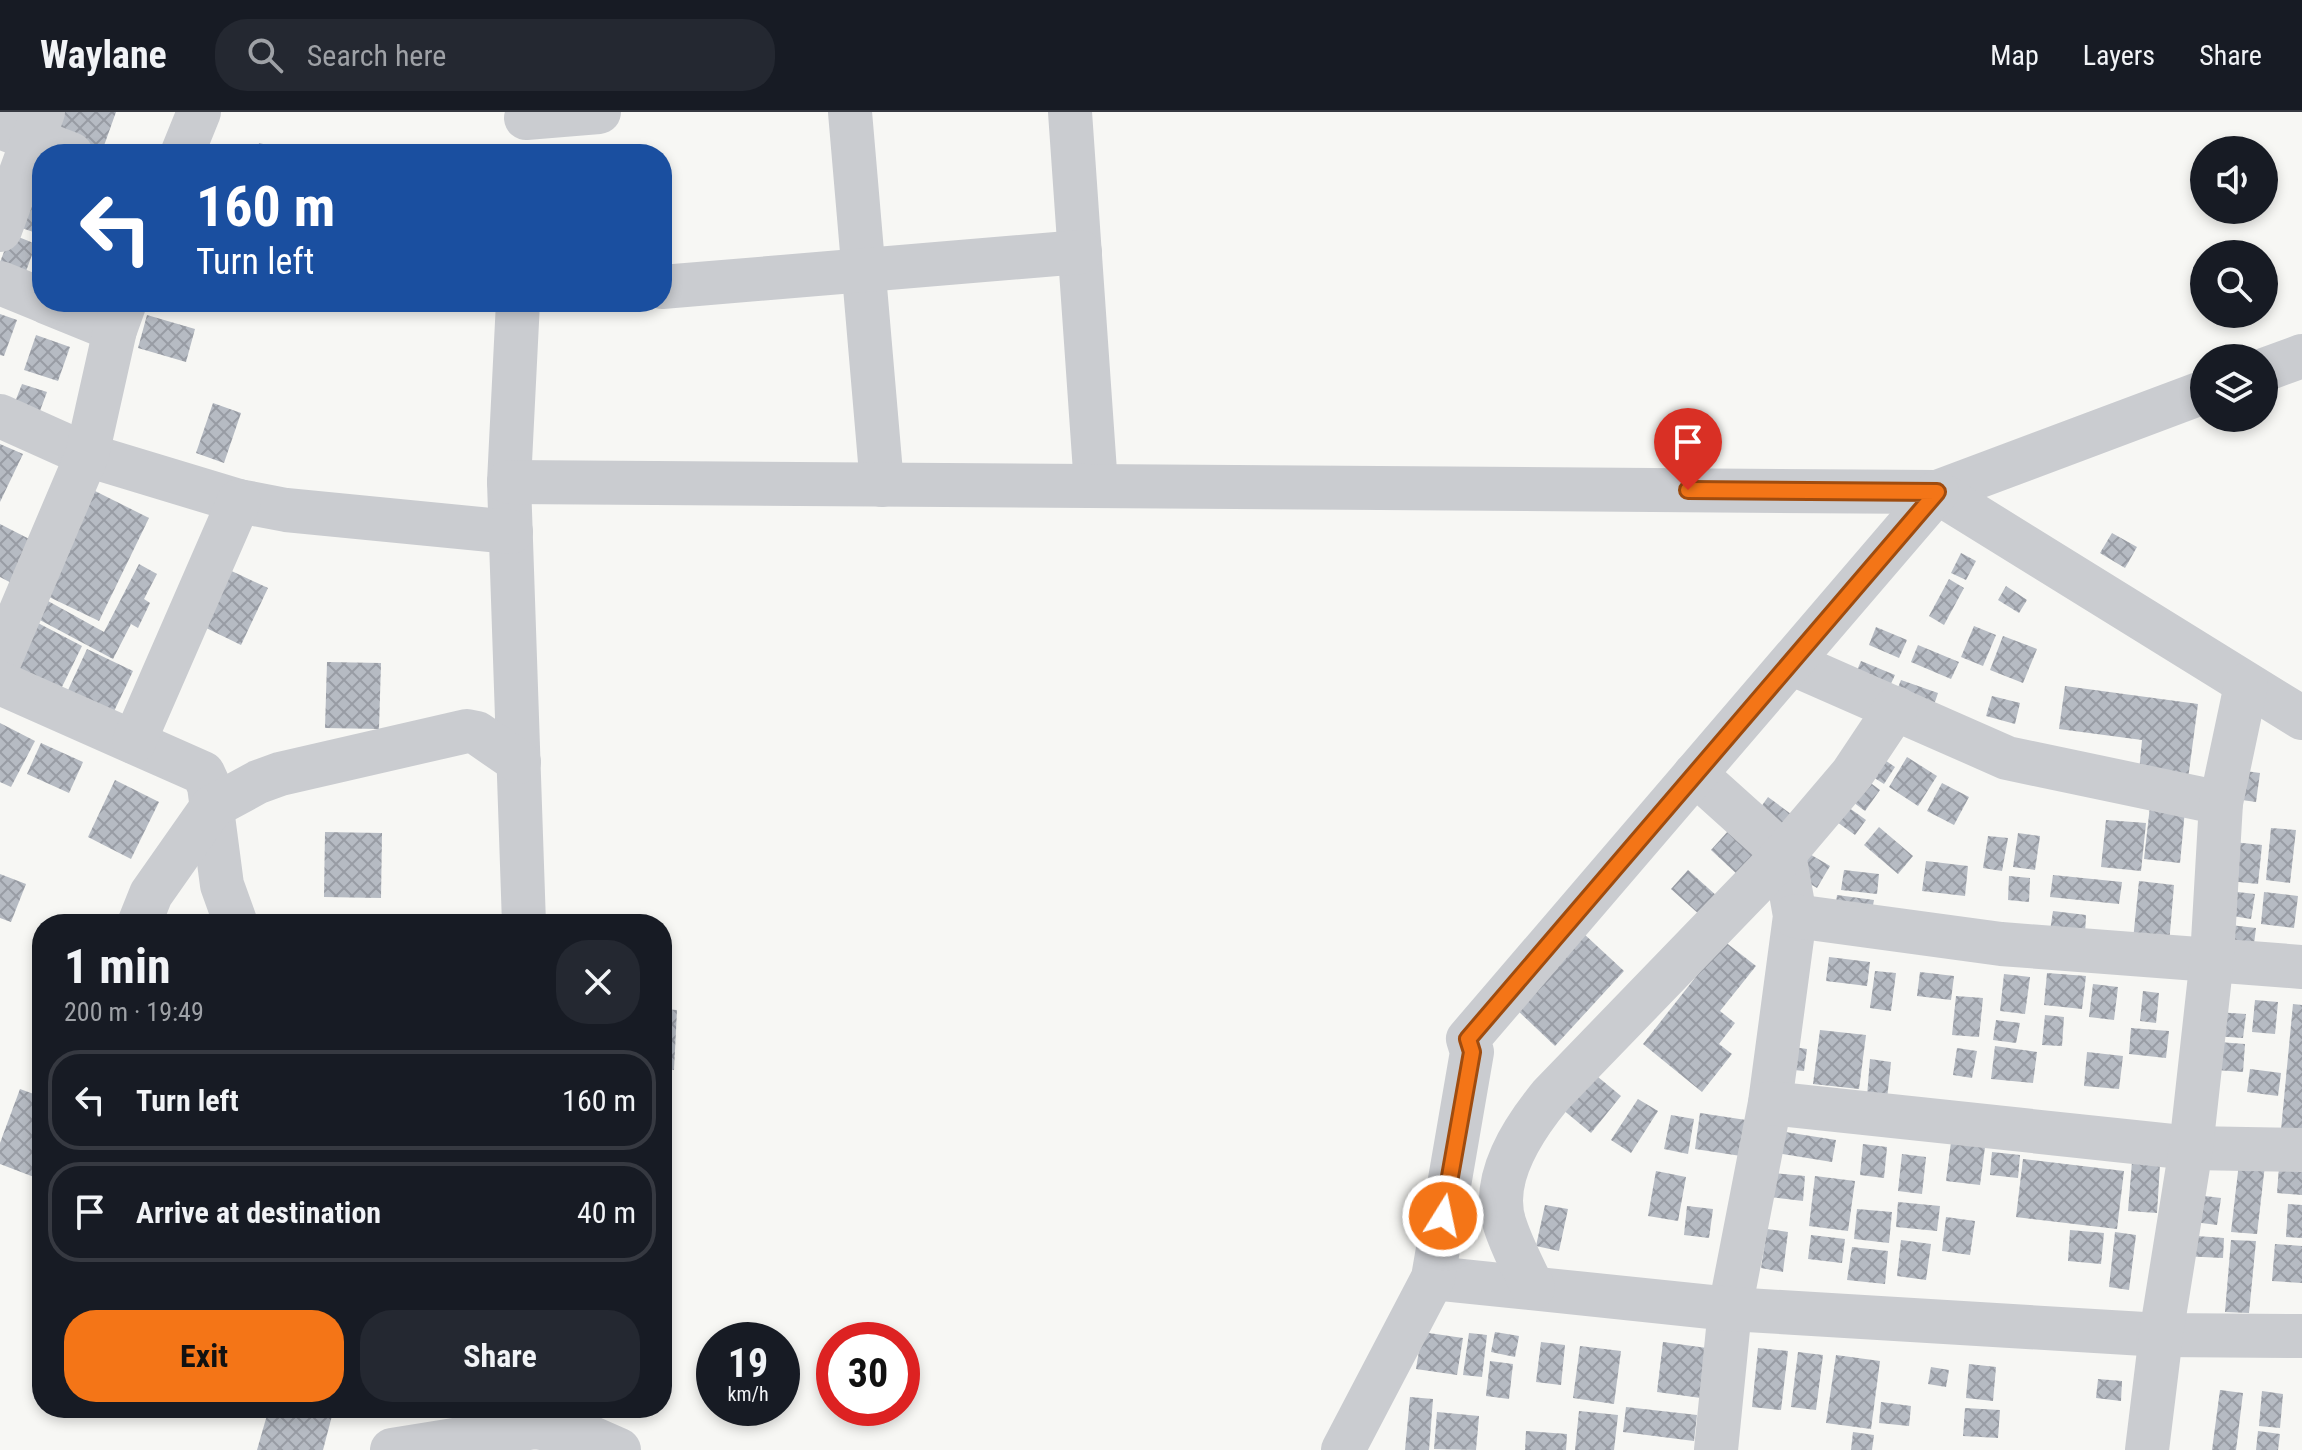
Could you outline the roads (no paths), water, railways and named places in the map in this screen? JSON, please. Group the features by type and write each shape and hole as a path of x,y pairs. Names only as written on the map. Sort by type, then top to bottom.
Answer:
{"street":[{"path":"186,144 199,112"},
{"path":"526,128 599,112"},
{"path":"850,112 882,485"},
{"path":"1070,112 1096,486"},
{"path":"0,230 32,146"},
{"path":"672,286 1080,252"},
{"path":"0,283 32,296"},
{"path":"0,660 87,455 120,316 100,312"},
{"path":"518,312 509,482 524,914"},
{"path":"2278,365 2302,356"},
{"path":"509,482 1937,492 2190,397"},
{"path":"0,416 87,455 239,501 286,510 511,532"},
{"path":"1343,1450 1433,1278 1472,1052 1468,1039 1937,492"},
{"path":"1937,492 2302,718"},
{"path":"134,742 239,501"},
{"path":"1791,663 2007,758 2221,803"},
{"path":"0,683 198,769 209,786 222,885 232,914"},
{"path":"2147,1450 2161,1335 2191,1148 2212,958 2221,803 2246,685"},
{"path":"1533,1288 1504,1223 1502,1210 1506,1174 1527,1125 1551,1095 1784,854 1852,774 1896,708"},
{"path":"143,914 151,894 212,807 258,782 280,774 467,731 477,733 519,762"},
{"path":"1695,774 1784,854 1795,916 1770,1103 1730,1309 1716,1450"},
{"path":"1795,916 2001,944 2302,967"},
{"path":"1770,1103 2191,1148 2302,1150"},
{"path":"1433,1278 1730,1309 2161,1335 2302,1336"},
{"path":"392,1450 535,1418 619,1450"}]}
